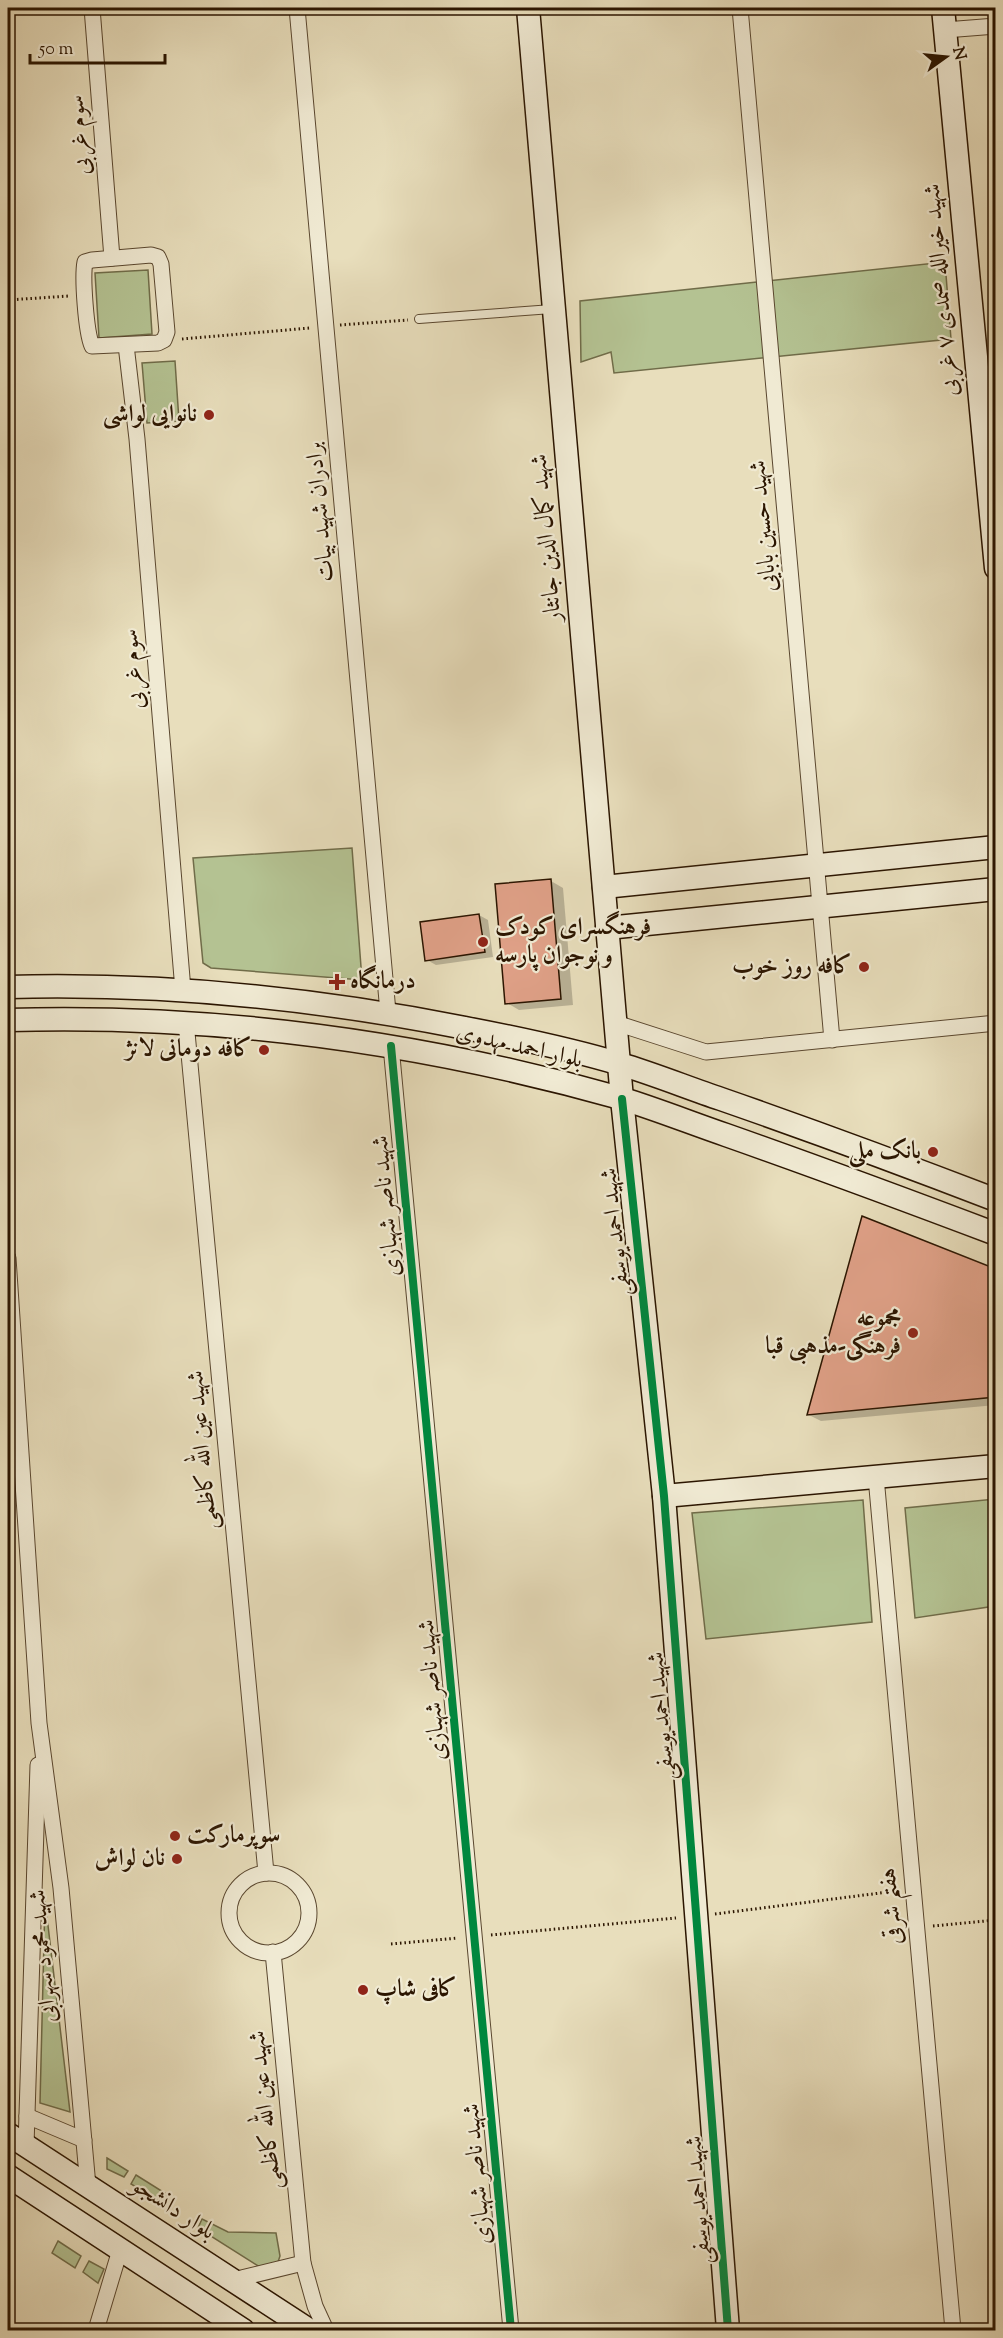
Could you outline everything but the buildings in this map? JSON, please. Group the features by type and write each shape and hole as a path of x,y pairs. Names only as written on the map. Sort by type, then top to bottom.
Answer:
{"street":[{"name":"سوم غربی","path":"92,8 112,258"},
{"name":"برادران شهید بیات","path":"297,8 388,1012"},
{"name":"شهید کمال الدین جانثار","path":"528,8 619,1064"},
{"name":"شهید حسین بابایی","path":"740,8 832,1040"},
{"name":"شهید خیرالله صمدی ۷ غربی","path":"944,8 996,568"},
{"path":"945,30 996,26"},
{"path":"151,255 158,257 161,264 167,332 164,340 158,343 92,346 89,339 84,269 86,262 112,258 151,255"},
{"name":"سوم غربی","path":"126,345 138,451 183,990"},
{"path":"604,887 996,847"},
{"path":"607,928 996,889"},
{"name":"بلوار احمد مهدوی","path":"8,987 82,985 183,990 286,999 388,1012 502,1035 619,1064 837,1140 996,1200"},
{"path":"183,990 186,1022"},
{"name":"بلوار احمد مهدوی","path":"8,1020 82,1018 186,1022 282,1031 391,1046 496,1067 622,1099 827,1170 996,1234"},
{"name":"شهید عین الله کاظمی","path":"186,1022 266,1873"},
{"path":"615,1023 706,1052 996,1023"},
{"name":"شهید ناصر شهبازی","path":"391,1046 512,2331"},
{"name":"شهید احمد یوسفی","path":"619,1064 664,1496 728,2331"},
{"name":"شهید محمود سهرابی","path":"8,1258 39,1723 61,1888 88,2186"},
{"path":"664,1496 996,1466"},
{"name":"هفتم شرقی","path":"876,1477 953,2331"},
{"name":"شهید محمود سهرابی","path":"26,2146 39,1723"},
{"path":"266,1873 276,1873 294,1882 306,1899 309,1909 305,1929 300,1938 292,1945 273,1953 252,1949 244,1943 232,1927 230,1916 233,1896 238,1887 255,1875 266,1873"},
{"path":"33,1887 38,1881 46,1878 55,1881 61,1888"},
{"name":"شهید عین الله کاظمی","path":"273,1953 303,2263 315,2306 326,2331"},
{"path":"27,2116 84,2140"},
{"name":"بلوار دانشجو","path":"8,2134 233,2280 273,2321 309,2331"},
{"path":"8,2176 243,2331"},
{"path":"96,2331 120,2250"},
{"path":"233,2280 303,2263"}],"lane":[{"path":"419,319 554,309"}],"path":[{"path":"8,300 85,294"},
{"path":"164,340 419,319"},
{"path":"391,1944 697,1916 913,1889"},
{"path":"916,1927 996,1920"}],"green space":[{"path":"945,262 951,339 614,373 611,352 581,362 580,301"},
{"path":"148,270 152,334 99,338 95,273"},
{"path":"175,361 179,421 147,423 142,363"},
{"path":"352,848 362,980 211,968 203,963 193,858"},
{"path":"995,1499 995,1606 915,1618 905,1508"},
{"path":"863,1500 872,1622 706,1639 692,1513"},
{"path":"45,1900 70,2112 40,2103"},
{"path":"107,2158 128,2171 124,2177 107,2169"},
{"path":"136,2175 168,2195 163,2203 131,2184"},
{"path":"202,2219 228,2232 276,2233 280,2256 277,2265 263,2269 198,2228"},
{"path":"58,2241 81,2256 75,2268 52,2253"},
{"path":"89,2261 104,2269 98,2283 83,2272"}],"cycle path":[{"path":"391,1046 511,2330"},
{"path":"622,1099 664,1496 728,2330"}],"place":[{"name":"نانوایی لواشی","path":"209,415"},
{"name":"فرهنگسرای کودک و نوجوان پارسه","path":"483,942"},
{"name":"کافه روز خوب","path":"864,967"},
{"name":"درمانگاه","path":"337,982"},
{"name":"کافه دومانی لانژ","path":"264,1050"},
{"name":"بانک ملی","path":"933,1152"},
{"name":"مجموعه فرهنگی-مذهبی قبا","path":"913,1333"},
{"name":"سوپرمارکت","path":"175,1836"},
{"name":"نان لواش","path":"177,1859"},
{"name":"کافی شاپ","path":"363,1990"}]}
